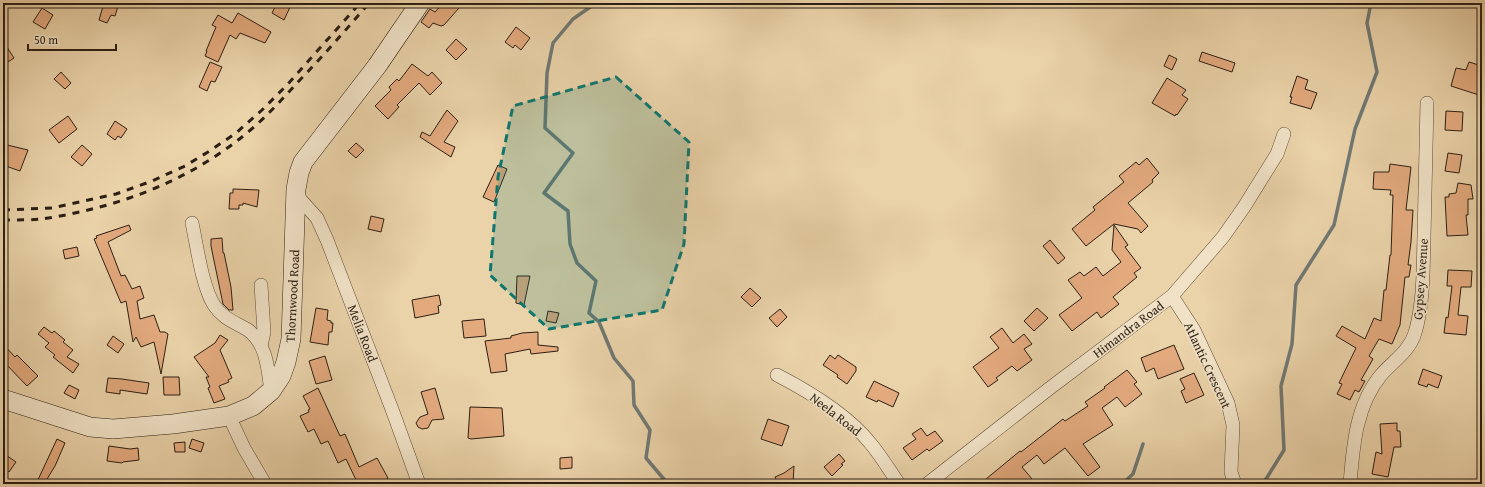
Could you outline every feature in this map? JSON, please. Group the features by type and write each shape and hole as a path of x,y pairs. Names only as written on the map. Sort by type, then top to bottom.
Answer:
{"street":[{"name":"Thornwood Road","path":"3,399 90,427 113,429 173,424 229,416 253,406 262,400 271,391 281,376 291,339 296,189 298,173 303,162 377,66 420,3"},
{"name":"Gypsey Avenue","path":"1350,484 1355,440 1363,404 1368,392 1382,374 1401,356 1410,344 1418,320 1423,267 1427,103"},
{"name":"Himandra Road","path":"927,484 1050,388 1172,296 1223,237 1244,207 1277,154 1284,134"},
{"name":"Melia Road","path":"296,189 300,199 317,218 327,240 419,484"},
{"path":"192,223 208,294 215,306 225,317 248,331 261,346 265,357 271,391"},
{"path":"261,285 264,332 261,346"},
{"name":"Atlantic Crescent","path":"1172,296 1194,330 1228,403 1233,425 1231,472 1235,484"},
{"name":"Neela Road","path":"776,376 799,387 849,422 871,443 899,484"},
{"path":"229,416 244,448 265,484"}],"highlighted area":[{"path":"616,77 689,142 684,244 662,310 549,329 490,275 498,177 513,106"}],"building":[{"path":"104,3 119,3 115,16 111,15 107,23 99,20"},
{"path":"277,3 292,3 284,20 272,13"},
{"path":"443,3 453,3 459,8 444,25 441,26 433,23 429,28 421,22 430,9 435,12"},
{"path":"42,8 53,15 45,29 33,22"},
{"path":"238,13 271,32 265,43 240,33 236,39 230,35 218,62 205,56 216,27 212,25 218,15 232,23"},
{"path":"516,27 530,38 521,50 515,45 513,48 505,42"},
{"path":"456,39 467,49 456,60 446,50"},
{"path":"3,41 14,58 3,65"},
{"path":"1202,52 1235,63 1232,72 1199,61"},
{"path":"1169,55 1177,59 1172,70 1164,66"},
{"path":"210,62 222,67 215,82 211,81 207,91 199,87"},
{"path":"1469,62 1482,66 1482,86 1479,95 1451,86 1456,68 1466,70"},
{"path":"412,64 428,76 432,72 442,83 430,95 419,83 397,105 399,107 388,119 375,106 391,90 389,87 397,79 399,81"},
{"path":"61,72 71,83 65,89 54,79"},
{"path":"1297,76 1308,80 1305,89 1317,93 1311,109 1290,103 1292,97 1290,97"},
{"path":"1167,78 1186,90 1182,95 1188,99 1175,116 1152,103"},
{"path":"447,110 458,121 444,142 455,147 451,157 420,137 422,132 430,136"},
{"path":"1446,111 1463,112 1462,131 1445,130"},
{"path":"68,116 77,129 59,143 49,130"},
{"path":"115,121 127,129 121,138 118,136 115,140 107,134"},
{"path":"356,143 364,150 356,158 348,151"},
{"path":"3,144 28,150 20,171 3,165"},
{"path":"82,145 92,154 82,166 71,157"},
{"path":"1448,153 1462,155 1459,173 1445,171"},
{"path":"1147,158 1159,173 1152,180 1153,182 1128,203 1148,226 1141,233 1138,229 1114,224 1086,246 1072,229 1095,210 1093,207 1124,182 1119,176 1136,162 1139,165"},
{"path":"1390,164 1411,167 1406,210 1413,210 1408,265 1411,265 1409,277 1405,277 1400,325 1392,344 1379,339 1369,356 1373,359 1361,380 1365,381 1359,392 1355,390 1350,400 1337,394 1342,384 1339,383 1356,348 1336,336 1342,326 1365,339 1374,318 1381,321 1384,290 1386,290 1391,255 1393,195 1390,195 1391,190 1373,189 1374,172 1389,172"},
{"path":"498,165 507,169 494,202 483,197"},
{"path":"1458,183 1471,185 1473,199 1468,199 1468,215 1466,215 1468,235 1447,236 1445,197 1449,197 1449,194 1456,193"},
{"path":"233,189 259,190 257,207 243,203 243,205 239,205 239,209 229,209 230,193 233,193"},
{"path":"371,216 384,219 381,232 368,229"},
{"path":"129,225 131,230 108,242 121,276 125,275 132,289 140,286 144,298 137,301 140,319 154,315 160,332 165,332 168,334 161,374 154,342 141,347 136,337 133,342 126,301 121,303 94,239 97,238 96,236"},
{"path":"1114,225 1128,245 1125,247 1141,268 1134,273 1137,277 1113,297 1119,304 1101,318 1097,312 1072,331 1059,315 1082,298 1068,280 1080,272 1084,276 1096,267 1103,276 1121,262 1112,250"},
{"path":"222,238 223,253 231,287 233,310 229,310 223,304 211,246 211,239"},
{"path":"1050,240 1065,258 1058,264 1043,246"},
{"path":"77,247 79,256 65,259 63,250"},
{"path":"1448,270 1472,271 1471,287 1461,287 1458,315 1468,316 1466,335 1444,333 1446,317 1448,318 1452,286 1447,286"},
{"path":"517,276 530,276 524,305 516,303"},
{"path":"750,288 761,298 752,307 741,297"},
{"path":"439,295 441,305 438,306 439,313 415,318 412,300"},
{"path":"316,308 328,310 327,320 333,323 332,332 329,332 328,345 310,342"},
{"path":"1037,308 1048,318 1034,331 1024,321"},
{"path":"780,309 787,317 777,327 769,318"},
{"path":"548,311 559,313 556,323 546,321"},
{"path":"484,319 486,336 464,338 462,321"},
{"path":"44,327 52,333 54,331 65,340 63,342 73,350 67,357 79,364 73,373 53,357 55,355 45,347 49,343 38,334"},
{"path":"1002,328 1013,343 1024,334 1032,344 1024,349 1032,360 1017,371 1012,366 996,378 998,380 988,387 973,367 999,348 990,337"},
{"path":"538,332 538,345 558,347 558,351 531,354 530,349 505,354 507,371 491,373 485,341 511,338 511,336 522,333"},
{"path":"220,335 228,340 220,350 232,378 228,380 229,382 219,386 225,399 214,403 208,388 210,387 206,377 209,377 194,357 215,343"},
{"path":"113,336 124,344 118,353 107,345"},
{"path":"3,344 15,357 17,355 38,376 27,386 3,361"},
{"path":"1174,345 1184,369 1158,379 1154,368 1146,372 1141,358"},
{"path":"830,355 835,359 838,355 856,367 856,371 847,384 837,377 838,375 823,365"},
{"path":"325,356 332,380 316,384 309,361"},
{"path":"1423,369 1442,376 1438,388 1428,384 1427,387 1418,384"},
{"path":"1127,370 1137,382 1134,384 1142,394 1125,407 1117,397 1102,408 1113,425 1083,444 1100,467 1088,476 1065,448 1044,464 1037,455 1022,467 1032,479 1026,484 980,484 1020,451 1021,452 1063,419 1065,421 1088,406 1085,402"},
{"path":"1194,373 1204,395 1186,403 1181,391 1185,389 1180,379"},
{"path":"163,377 179,377 180,395 164,395"},
{"path":"108,378 149,383 147,394 120,390 120,394 106,392"},
{"path":"874,381 899,393 893,407 878,400 877,402 866,397"},
{"path":"69,385 79,390 75,399 64,393"},
{"path":"318,388 340,436 345,434 359,467 377,458 388,478 384,481 386,484 358,484 346,459 338,463 328,441 321,444 314,429 308,432 300,416 309,412 308,410 310,409 303,396"},
{"path":"435,388 444,419 432,420 428,428 422,429 418,427 416,423 420,417 428,414 421,392"},
{"path":"470,407 502,408 504,436 468,438"},
{"path":"768,419 789,426 782,446 761,439"},
{"path":"1397,423 1397,431 1400,431 1401,447 1394,447 1388,477 1372,474 1376,452 1382,454 1380,424"},
{"path":"921,428 927,436 935,431 943,441 929,451 927,449 912,460 903,448 916,439 912,434"},
{"path":"57,439 65,443 55,466 44,484 36,484"},
{"path":"192,439 204,443 201,452 189,448"},
{"path":"185,442 185,452 175,452 174,443"},
{"path":"109,446 130,449 138,448 139,460 122,463 107,461"},
{"path":"3,453 16,462 9,472 3,467"},
{"path":"839,454 845,461 832,476 824,467"},
{"path":"572,457 572,468 560,469 560,458"},
{"path":"794,466 793,484 778,484 775,477"}],"waterway":[{"path":"596,3 573,19 553,43 547,73 545,128 573,153 544,193 568,211 570,244 577,263 596,281 589,313 599,322 614,358 633,381 634,405 650,430 646,458 668,484"},
{"path":"1263,484 1284,450 1281,386 1292,344 1296,285 1334,225 1355,129 1377,72 1367,23 1371,3"},
{"path":"1122,484 1133,474 1143,444"}],"railway":[{"path":"3,210 52,208 116,194 152,181 185,166 236,133 262,110 287,85 360,3"},
{"path":"3,220 42,219 100,207 128,199 155,188 206,162 231,146 266,116 369,3"}]}
